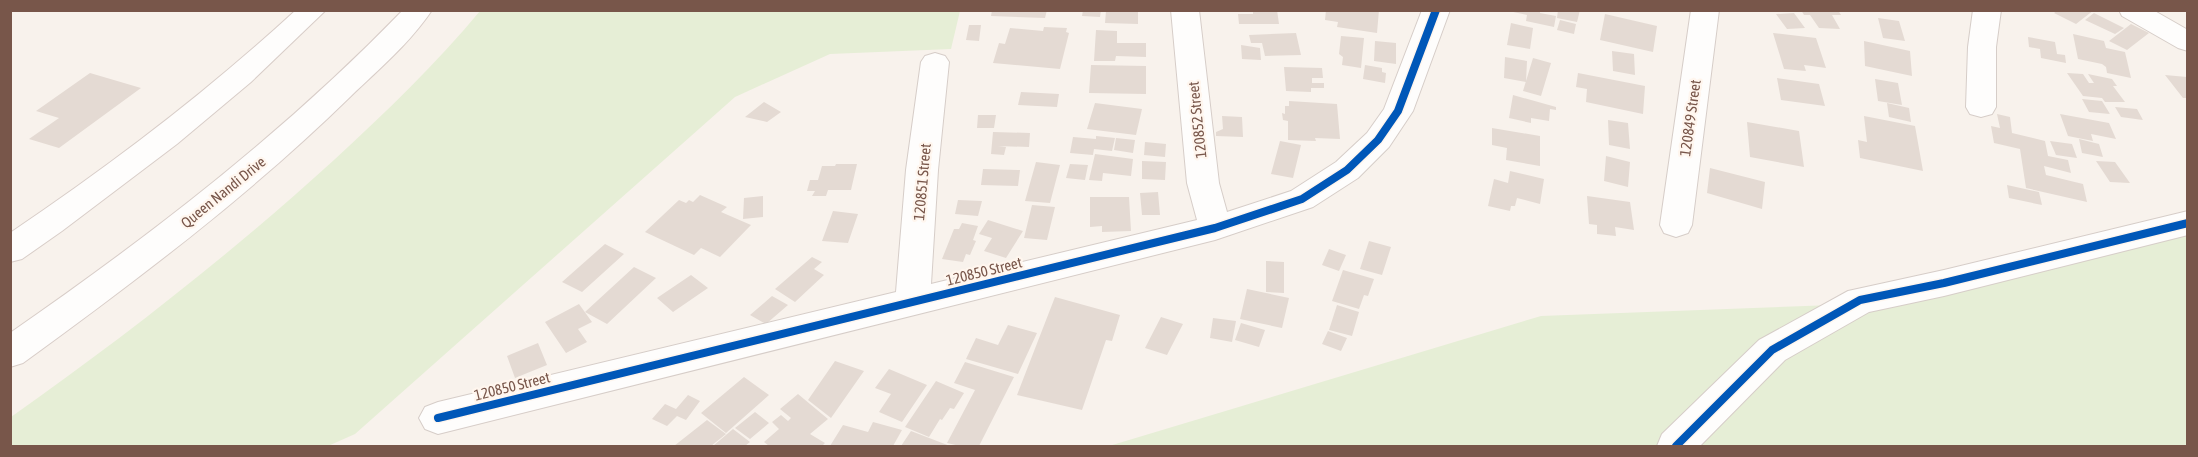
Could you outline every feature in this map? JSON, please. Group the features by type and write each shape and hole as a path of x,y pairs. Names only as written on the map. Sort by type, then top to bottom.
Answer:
{"street":[{"path":"10,250 186,123 260,61 313,10"},
{"name":"Queen Nandi Drive","path":"10,353 80,304 206,207 318,113 419,10"},
{"name":"120852 Street","path":"1185,10 1203,183 1215,228"},
{"name":"120850 Street","path":"438,418 1215,228 1302,199 1347,170 1378,140 1398,111 1436,10"},
{"name":"120849 Street","path":"1676,225 1705,10"},
{"path":"1981,107 1982,47 1987,10"},
{"path":"2132,10 2187,42"},
{"name":"120851 Street","path":"913,303 922,170 934,62"},
{"path":"1676,447 1772,350 1860,300 1944,283 2187,222"}],"green space":[{"path":"480,11 960,11 951,49 830,54 735,97 355,434 328,446 11,446 11,417 176,294 295,195 410,88"},
{"path":"2187,234 2187,446 1109,446 1541,316 1914,302"}],"building":[{"path":"992,10 1047,10 1045,18 991,16"},
{"path":"1083,10 1101,10 1100,17 1082,16"},
{"path":"1253,10 1277,10 1279,24 1239,24 1238,14 1253,14"},
{"path":"1326,10 1379,10 1377,33 1337,27 1338,22 1325,20"},
{"path":"1504,10 1540,10 1540,13 1556,16 1554,27 1526,21 1527,15"},
{"path":"1558,10 1580,10 1577,22 1557,18"},
{"path":"1801,10 1838,10 1841,15 1832,15 1840,29 1819,28 1810,15 1804,15"},
{"path":"2058,10 2094,10 2076,24 2054,13"},
{"path":"1106,11 1138,12 1138,24 1105,23"},
{"path":"1794,13 1805,28 1787,29 1776,14"},
{"path":"2094,13 2124,28 2115,34 2085,20"},
{"path":"1605,14 1657,26 1653,52 1600,40"},
{"path":"1878,18 1899,21 1905,41 1883,38"},
{"path":"1560,20 1576,24 1574,34 1557,30"},
{"path":"1511,23 1533,28 1530,49 1507,45"},
{"path":"2131,24 2149,33 2127,50 2109,41"},
{"path":"969,25 981,25 979,41 966,40"},
{"path":"1044,27 1067,28 1066,32 1069,33 1060,69 993,63 999,43 1005,44 1010,28 1043,31"},
{"path":"1096,30 1117,31 1117,43 1146,43 1146,57 1116,56 1115,61 1094,61"},
{"path":"1296,33 1301,55 1265,56 1262,43 1251,43 1249,35"},
{"path":"1773,33 1816,38 1826,68 1804,65 1806,71 1784,69"},
{"path":"2073,34 2104,41 2106,48 2125,52 2131,78 2107,73 2106,67 2102,64 2078,59"},
{"path":"1341,36 1364,38 1361,68 1342,65 1343,57 1339,54"},
{"path":"2028,37 2055,42 2057,54 2065,55 2066,63 2041,58 2040,49 2029,47"},
{"path":"1375,41 1396,43 1396,64 1374,61"},
{"path":"1864,41 1910,51 1912,76 1865,66"},
{"path":"1241,45 1260,48 1261,60 1242,59"},
{"path":"1612,51 1634,54 1635,75 1613,71"},
{"path":"1505,57 1527,61 1526,82 1504,78"},
{"path":"1533,58 1551,63 1541,96 1523,91"},
{"path":"1091,65 1146,66 1146,94 1089,93"},
{"path":"1365,65 1382,68 1382,72 1386,73 1385,83 1363,79"},
{"path":"1284,67 1322,68 1323,78 1312,78 1312,83 1324,83 1324,88 1311,88 1311,92 1286,91"},
{"path":"90,73 141,88 59,148 29,139 59,118 36,111"},
{"path":"1578,73 1645,86 1643,114 1586,102 1587,89 1576,87"},
{"path":"2067,73 2083,74 2089,83 2094,83 2088,74 2112,79 2117,86 2113,86 2125,102 2105,102 2102,98 2083,96"},
{"path":"2165,75 2187,77 2187,98 2183,98"},
{"path":"1777,78 1819,84 1825,106 1781,100"},
{"path":"1875,79 1898,83 1902,105 1878,101"},
{"path":"1021,92 1059,94 1057,107 1018,105"},
{"path":"1513,95 1556,107 1556,110 1550,109 1549,121 1531,118 1531,123 1509,118"},
{"path":"2082,99 2102,101 2110,114 2089,112"},
{"path":"1289,101 1337,104 1340,139 1288,140 1288,121 1283,120 1282,113 1285,114 1285,106 1289,106"},
{"path":"764,102 781,112 767,122 745,117"},
{"path":"1095,103 1142,109 1136,135 1087,129"},
{"path":"1887,103 1909,108 1911,122 1889,117"},
{"path":"2115,107 2137,109 2143,120 2121,117"},
{"path":"1997,114 2010,117 2012,133 2045,141 2048,156 2068,160 2071,173 2044,166 2046,175 2083,184 2087,202 2026,188 2020,149 1994,143 1991,126 2000,128"},
{"path":"2060,114 2109,123 2116,139 2091,134 2093,141 2068,136"},
{"path":"978,115 996,115 994,128 977,128"},
{"path":"1222,116 1242,117 1243,137 1216,136 1216,132 1223,129"},
{"path":"1864,116 1915,126 1923,171 1860,158 1858,140 1867,142"},
{"path":"1608,120 1628,123 1630,149 1609,145"},
{"path":"1747,122 1799,131 1804,167 1750,157"},
{"path":"1492,128 1540,136 1540,166 1506,160 1507,148 1492,145"},
{"path":"993,132 1030,133 1029,147 998,146 1006,147 1004,155 991,154"},
{"path":"1096,136 1115,138 1112,151 1094,149 1093,155 1070,153 1073,137 1096,139"},
{"path":"1116,138 1135,140 1133,153 1114,150"},
{"path":"2079,139 2099,144 2103,157 2082,153"},
{"path":"1280,141 1301,145 1293,178 1271,174"},
{"path":"2050,141 2072,144 2077,158 2056,155"},
{"path":"1145,142 1166,144 1165,157 1144,155"},
{"path":"1095,154 1133,159 1131,176 1103,173 1102,181 1089,180"},
{"path":"1606,156 1630,162 1628,187 1604,181"},
{"path":"1142,161 1166,162 1165,180 1142,179"},
{"path":"2096,161 2115,162 2130,183 2110,182"},
{"path":"1036,162 1060,165 1050,203 1025,201"},
{"path":"836,164 857,164 851,190 828,190 826,196 812,196 815,191 807,191 810,180 818,180 822,166 835,166"},
{"path":"1070,164 1088,165 1085,180 1066,178"},
{"path":"1710,168 1765,182 1762,209 1707,193"},
{"path":"983,169 1020,170 1018,186 981,185"},
{"path":"1510,171 1544,179 1540,204 1517,198 1515,206 1511,206 1510,211 1488,206 1494,179 1508,183"},
{"path":"2007,185 2039,192 2042,205 2009,198"},
{"path":"1158,192 1160,215 1142,215 1140,193"},
{"path":"700,195 727,207 721,212 751,225 720,257 701,248 694,255 645,232 679,200 686,203 689,200 693,202"},
{"path":"763,196 763,217 743,219 744,198"},
{"path":"1587,196 1630,202 1634,230 1615,227 1616,236 1597,234 1597,225 1589,224"},
{"path":"1090,197 1129,197 1131,231 1102,232 1102,226 1090,227"},
{"path":"958,200 982,201 978,216 955,214"},
{"path":"1032,205 1055,207 1047,240 1024,238"},
{"path":"833,211 858,214 848,243 822,241"},
{"path":"988,220 1023,231 1006,258 984,251 992,238 979,234"},
{"path":"962,223 978,226 973,240 976,241 970,255 966,254 963,262 942,259 954,229 959,229"},
{"path":"1369,241 1391,247 1382,275 1360,269"},
{"path":"605,244 624,254 582,292 562,282"},
{"path":"1329,249 1346,255 1339,271 1322,265"},
{"path":"812,257 822,262 814,269 824,275 795,302 775,289"},
{"path":"1266,261 1284,262 1284,293 1266,292"},
{"path":"634,267 656,278 607,324 585,312"},
{"path":"1343,270 1374,279 1368,296 1364,295 1359,309 1332,301"},
{"path":"691,275 708,288 673,312 657,298"},
{"path":"1247,289 1289,298 1282,328 1240,319"},
{"path":"772,296 788,305 766,324 750,315"},
{"path":"1055,297 1120,315 1112,341 1106,340 1082,410 1017,395"},
{"path":"579,304 592,322 578,329 587,342 566,353 545,322"},
{"path":"1337,305 1359,312 1352,336 1329,330"},
{"path":"1161,317 1183,324 1167,355 1145,348"},
{"path":"1213,318 1236,321 1232,342 1210,338"},
{"path":"1241,323 1265,330 1259,347 1235,340"},
{"path":"1008,325 1037,333 1018,374 966,359 976,338 998,345"},
{"path":"1328,331 1347,338 1341,351 1322,344"},
{"path":"538,343 547,365 515,378 507,356"},
{"path":"835,361 864,371 831,418 808,400"},
{"path":"965,362 1014,377 979,446 947,443 975,390 954,383"},
{"path":"889,369 927,385 902,422 879,412 891,394 875,388"},
{"path":"744,377 769,395 726,433 701,413"},
{"path":"936,381 964,393 954,409 950,408 942,420 940,419 929,437 905,427"},
{"path":"798,394 828,419 810,434 825,443 822,446 769,446 764,442 779,429 772,422 781,415 788,421 791,418 780,409"},
{"path":"688,395 700,401 686,420 677,416 667,426 652,419 665,404 676,409"},
{"path":"755,412 769,423 750,439 735,428"},
{"path":"707,420 726,434 711,446 674,446"},
{"path":"873,422 902,430 893,446 830,446 843,425 868,432"},
{"path":"733,429 750,442 745,446 713,446"},
{"path":"911,431 950,446 901,446"}],"cycle path":[{"path":"438,418 1215,228 1302,199 1347,170 1378,140 1398,111 1436,10"},
{"path":"1676,446 1772,350 1860,300 1944,283 2188,223"}]}
